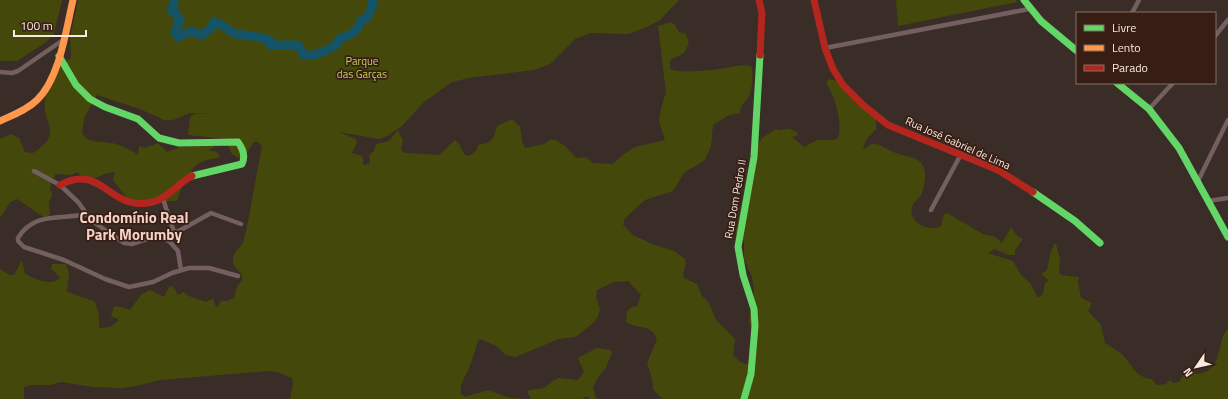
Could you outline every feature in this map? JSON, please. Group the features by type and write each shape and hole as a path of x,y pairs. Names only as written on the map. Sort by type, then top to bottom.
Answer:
{"street":[{"path":"0,121 30,106 39,98 48,83 59,56 73,0"},
{"name":"Rua Dom Pedro II","path":"744,399 751,374 755,326 754,309 742,275 738,247 754,157 762,13 759,0"},
{"name":"Rua José Gabriel de Lima","path":"814,0 825,48 833,69 843,85 862,105 888,125 1004,174 1057,209 1100,243"},
{"path":"1024,0 1029,9 1041,21 1076,50"},
{"path":"1133,12 1139,0"},
{"path":"825,48 1029,9"},
{"path":"1216,35 1228,20"},
{"path":"0,72 12,73 18,71 63,40"},
{"path":"59,56 76,84 90,99 105,107 138,119 159,138 179,143 238,142 243,148 244,157 242,164 237,167 207,170 190,176 163,199 150,203 131,203 121,200 102,185 91,180 71,179 60,185"},
{"path":"1119,84 1149,109 1180,148 1228,237"},
{"path":"1149,109 1172,84"},
{"path":"1198,181 1228,120"},
{"path":"931,210 960,156"},
{"path":"34,171 60,185 78,202 98,226 124,243 132,244 159,235 174,232 187,227 211,213 241,224"},
{"path":"1208,201 1228,198"},
{"path":"163,199 174,232"},
{"path":"87,214 75,217 55,216 41,220 24,230 18,238 18,241 24,247 64,260 105,279 129,287 153,282 181,270 190,268 210,268 238,276"},
{"path":"159,235 170,242 178,251 181,270"}],"green space":[{"path":"0,0 62,0 54,34 45,43 17,61 0,61"},
{"name":"Parque das Garças","path":"78,0 679,0 660,20 645,28 628,34 591,33 575,39 550,64 534,70 469,78 452,82 424,102 402,126 387,136 379,139 339,132 356,139 357,142 352,153 362,156 364,161 362,163 365,165 370,163 369,155 374,151 376,144 389,141 398,130 403,140 401,150 405,153 439,155 455,140 459,144 464,154 469,156 476,151 478,145 492,140 497,126 512,119 520,127 522,142 525,148 544,144 550,140 556,140 565,146 576,158 586,157 593,163 613,164 635,147 665,140 659,121 666,92 658,26 671,22 675,25 679,32 686,34 689,43 684,53 670,60 670,69 698,71 741,65 751,66 753,75 751,91 741,107 740,113 729,115 713,125 711,146 704,161 685,172 673,191 645,200 625,218 623,225 633,235 652,244 674,251 685,259 686,264 683,273 684,278 697,284 702,296 709,303 716,320 735,339 733,355 740,362 746,364 749,363 752,333 749,320 754,291 752,277 744,259 744,241 737,238 736,230 754,152 762,138 776,129 789,129 795,131 799,135 792,137 804,147 817,140 834,140 838,138 840,124 839,117 835,102 826,83 829,79 837,81 876,117 876,129 866,140 863,149 872,144 876,144 897,154 918,160 921,163 924,168 925,179 921,195 912,207 913,218 916,222 925,227 936,228 941,226 944,214 947,213 983,234 995,237 1002,243 1011,227 1018,237 1023,239 1015,250 1015,255 1008,255 995,249 988,253 1013,261 1021,275 1030,283 1038,298 1043,294 1045,283 1049,281 1041,274 1047,270 1050,255 1054,244 1056,244 1060,259 1059,273 1061,275 1079,277 1078,282 1081,298 1092,303 1088,311 1101,325 1105,343 1122,354 1137,373 1145,378 1152,379 1157,385 1166,384 1170,380 1173,383 1179,382 1188,367 1193,369 1196,374 1205,372 1212,368 1216,361 1224,333 1228,329 1228,399 662,399 653,389 652,378 647,363 657,339 648,329 626,322 627,312 630,308 637,306 641,295 628,281 614,282 597,290 596,297 600,309 598,317 576,337 559,339 516,357 506,355 496,346 480,339 478,341 462,383 461,394 465,397 488,390 510,398 523,399 290,399 293,384 292,378 277,372 268,371 160,380 122,388 93,387 61,382 50,385 31,385 24,387 24,399 0,399 0,269 10,275 14,275 22,260 25,274 38,280 51,282 60,278 54,271 51,270 52,264 66,264 69,273 67,291 95,302 99,315 99,328 110,327 118,321 118,319 111,316 114,307 117,306 130,310 141,295 150,290 164,297 169,287 173,286 178,295 184,292 189,296 206,302 213,298 215,305 218,307 221,301 227,301 234,298 237,286 242,281 242,275 233,264 233,257 243,243 262,146 258,142 254,142 242,160 231,153 226,139 188,135 190,117 195,114 209,113 190,113 173,120 164,120 140,109 97,95 84,118 82,133 88,139 118,145 129,149 138,155 139,146 145,148 158,143 167,152 180,147 213,146 215,147 208,150 217,152 220,157 204,161 194,167 181,190 177,201 147,202 126,197 113,180 115,172 104,174 90,181 76,172 72,175 56,174 51,182 52,195 49,202 50,214 45,218 17,199 10,202 0,218 0,139 11,134 19,138 25,152 33,153 43,146 48,140 50,128 46,115 45,99 47,91 59,68 71,58 70,37"},
{"path":"896,0 1016,0 1017,2 898,26"},
{"path":"597,348 610,350 612,352 606,368 598,377 593,387 596,399 590,399 586,396 583,399 531,399 527,392 529,390 544,388 559,378 578,380 584,372 578,358"}],"waterway":[{"path":"174,0 172,11 180,20 175,32 178,37 191,31 202,35 210,29 214,22 236,34 270,40 270,45 298,45 304,55 317,54 330,49 337,44 339,39 350,35 355,31 361,20 367,18 373,4 372,0"}],"traffic: fast":[{"path":"1024,0 1041,21 1076,50"},
{"path":"744,399 751,374 755,326 754,309 743,275 738,247 754,157 760,55"},
{"path":"59,56 76,85 90,99 105,107 138,119 159,138 179,143 238,142 244,158 242,164 192,176"},
{"path":"1118,84 1149,109 1179,148 1228,237"},
{"path":"1033,192 1075,221 1100,243"}],"traffic: slow":[{"path":"0,121 29,107 45,91 57,66 65,39 73,0"}],"traffic: jam":[{"path":"759,0 762,13 760,55"},
{"path":"814,0 825,48 833,69 843,85 863,105 888,125 998,170 1033,192"},
{"path":"60,185 75,180 86,180 97,183 126,201 138,203 153,202 168,194 192,176"}],"district":[{"name":"Condomínio Real Park Morumby","path":"134,226"}]}
